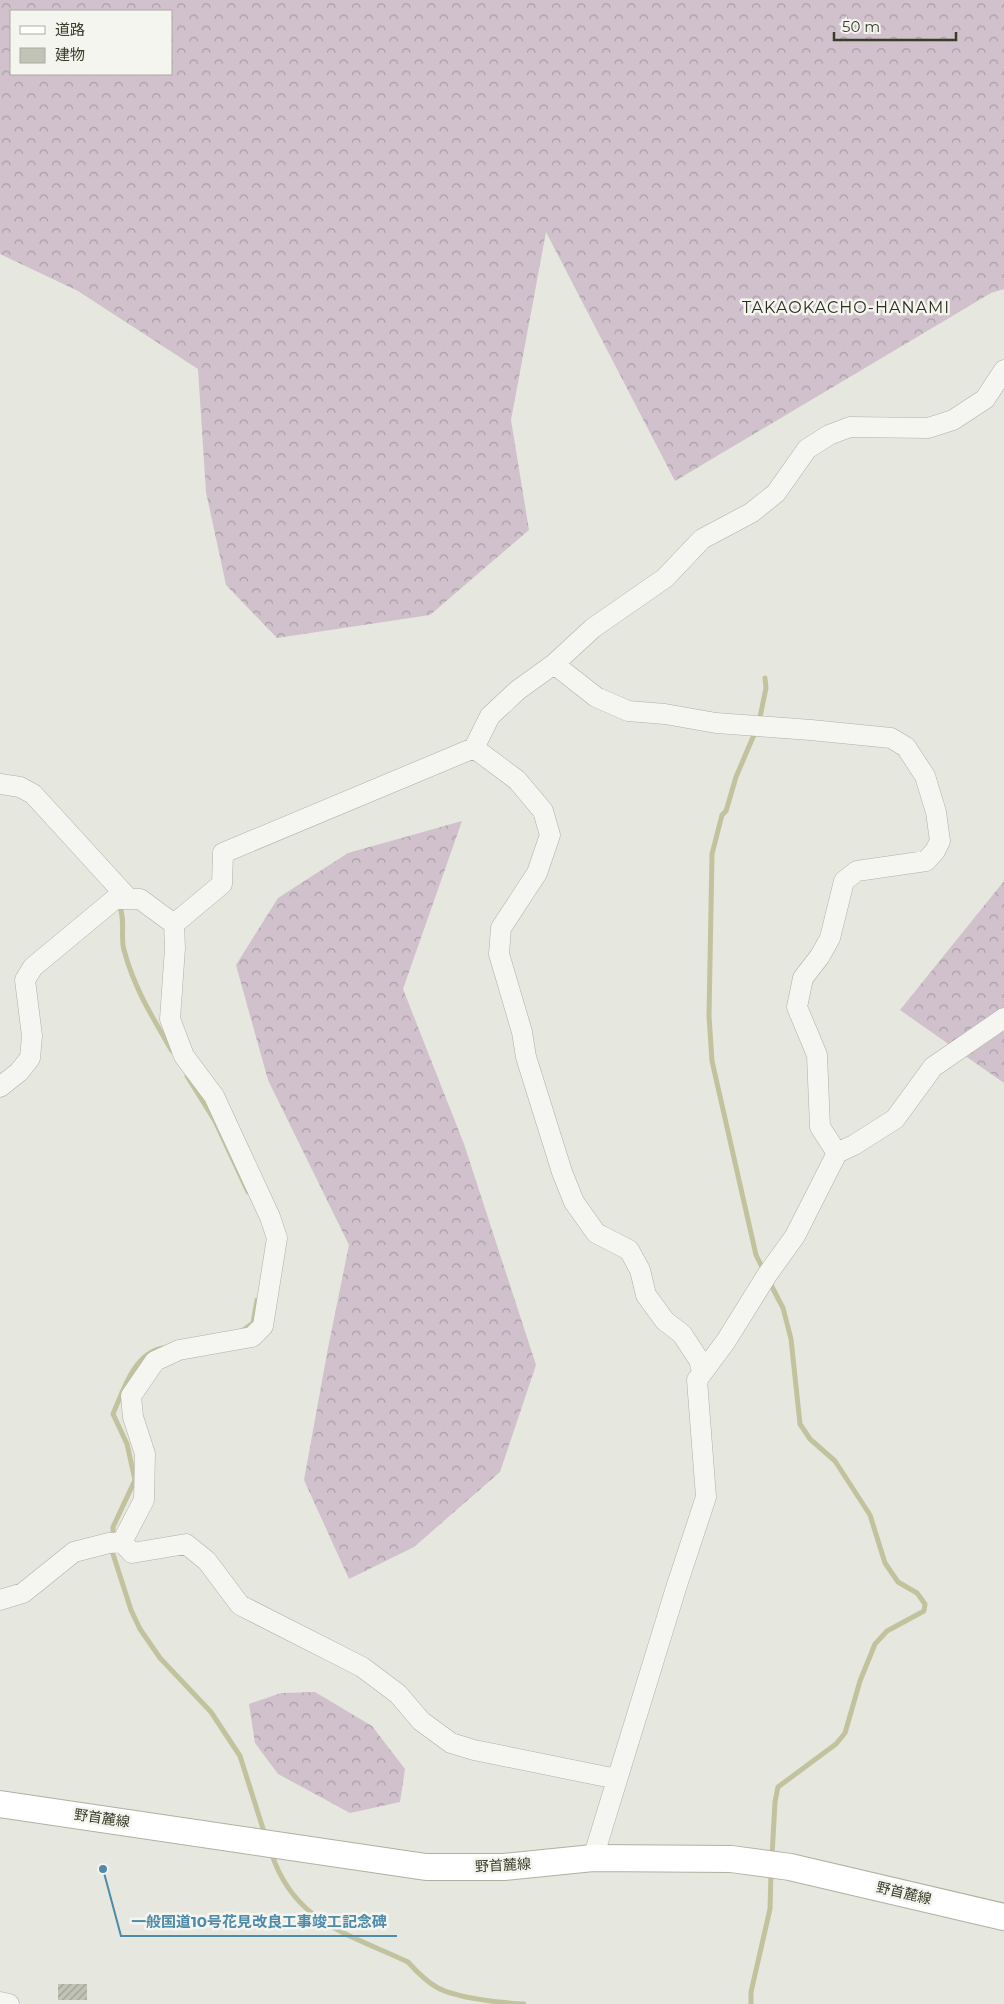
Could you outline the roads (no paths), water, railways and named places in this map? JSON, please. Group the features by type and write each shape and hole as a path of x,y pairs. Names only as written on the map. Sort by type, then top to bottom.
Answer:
{"main road":[{"name":"野首麓線","path":"0,1804 426,1867 504,1867 593,1858 731,1859 790,1867 1004,1917"}],"street":[{"path":"174,924 222,884 222,852 474,748 490,716 518,690 554,664 592,628 665,578 702,539 750,513 776,493 807,449 829,435 850,427 928,428 953,420 985,399 1004,370"},
{"path":"554,664 596,697 628,711 665,714 716,723 891,738 906,747 925,776 936,812 939,831 940,841 936,851 926,861 858,871 844,881 830,938 804,978 797,1006 817,1055 820,1127 837,1153"},
{"path":"474,748 517,780 543,811 550,835 537,873 501,928 499,954 522,1032 526,1057 562,1172 574,1202 596,1233 629,1250 640,1270 646,1295 665,1321 682,1334 699,1360 702,1371"},
{"path":"0,784 20,787 33,794 128,898"},
{"path":"0,1087 19,1072 30,1058 32,1036 25,980 33,967 115,899 140,899 174,924"},
{"path":"122,1542 144,1500 145,1454 133,1417 131,1396 155,1361 179,1350 252,1337 263,1326 277,1238 270,1217 214,1096 184,1056 170,1019 175,948 174,924"},
{"path":"593,1858 706,1497 697,1380 726,1341 767,1275 795,1236 837,1153 854,1146 895,1119 933,1067 1004,1018"},
{"path":"0,1600 23,1593 74,1552 108,1543 122,1542"},
{"path":"122,1542 132,1553 186,1544 207,1560 240,1605 362,1667 398,1694 420,1721 451,1743 474,1750 617,1779"},
{"path":"0,2002 10,2004"}],"waterway":[{"path":"759,722 766,688 765,678"},
{"path":"756,730 736,777 726,811 722,815 712,854 709,1016 712,1061 756,1255 764,1271"},
{"path":"119,905 122,916 123,945 128,964 145,1002 172,1051"},
{"path":"187,1076 215,1121 248,1192"},
{"path":"769,1281 783,1308 791,1339 800,1424 810,1439 835,1461 870,1515 885,1563 898,1582 917,1593 925,1604 924,1611 887,1631 875,1644 860,1681 845,1733 836,1744 778,1787 775,1802 772,1856"},
{"path":"242,1331 253,1323 257,1300"},
{"path":"113,1539 113,1527 135,1480 127,1444 113,1414 126,1384 137,1365 153,1351 163,1348"},
{"path":"113,1547 113,1554 131,1610 140,1629 160,1658 211,1712 240,1756 265,1835"},
{"path":"271,1852 281,1876 294,1895 308,1910 325,1923 408,1962 430,1983 446,1992 480,1999 524,2004"},
{"path":"751,2004 751,1992 770,1909 771,1872"}],"place":[{"name":"一般国道10号花見改良工事竣工記念碑","path":"103,1869"}],"district":[{"name":"TAKAOKACHO-HANAMI","path":"846,307"}]}
